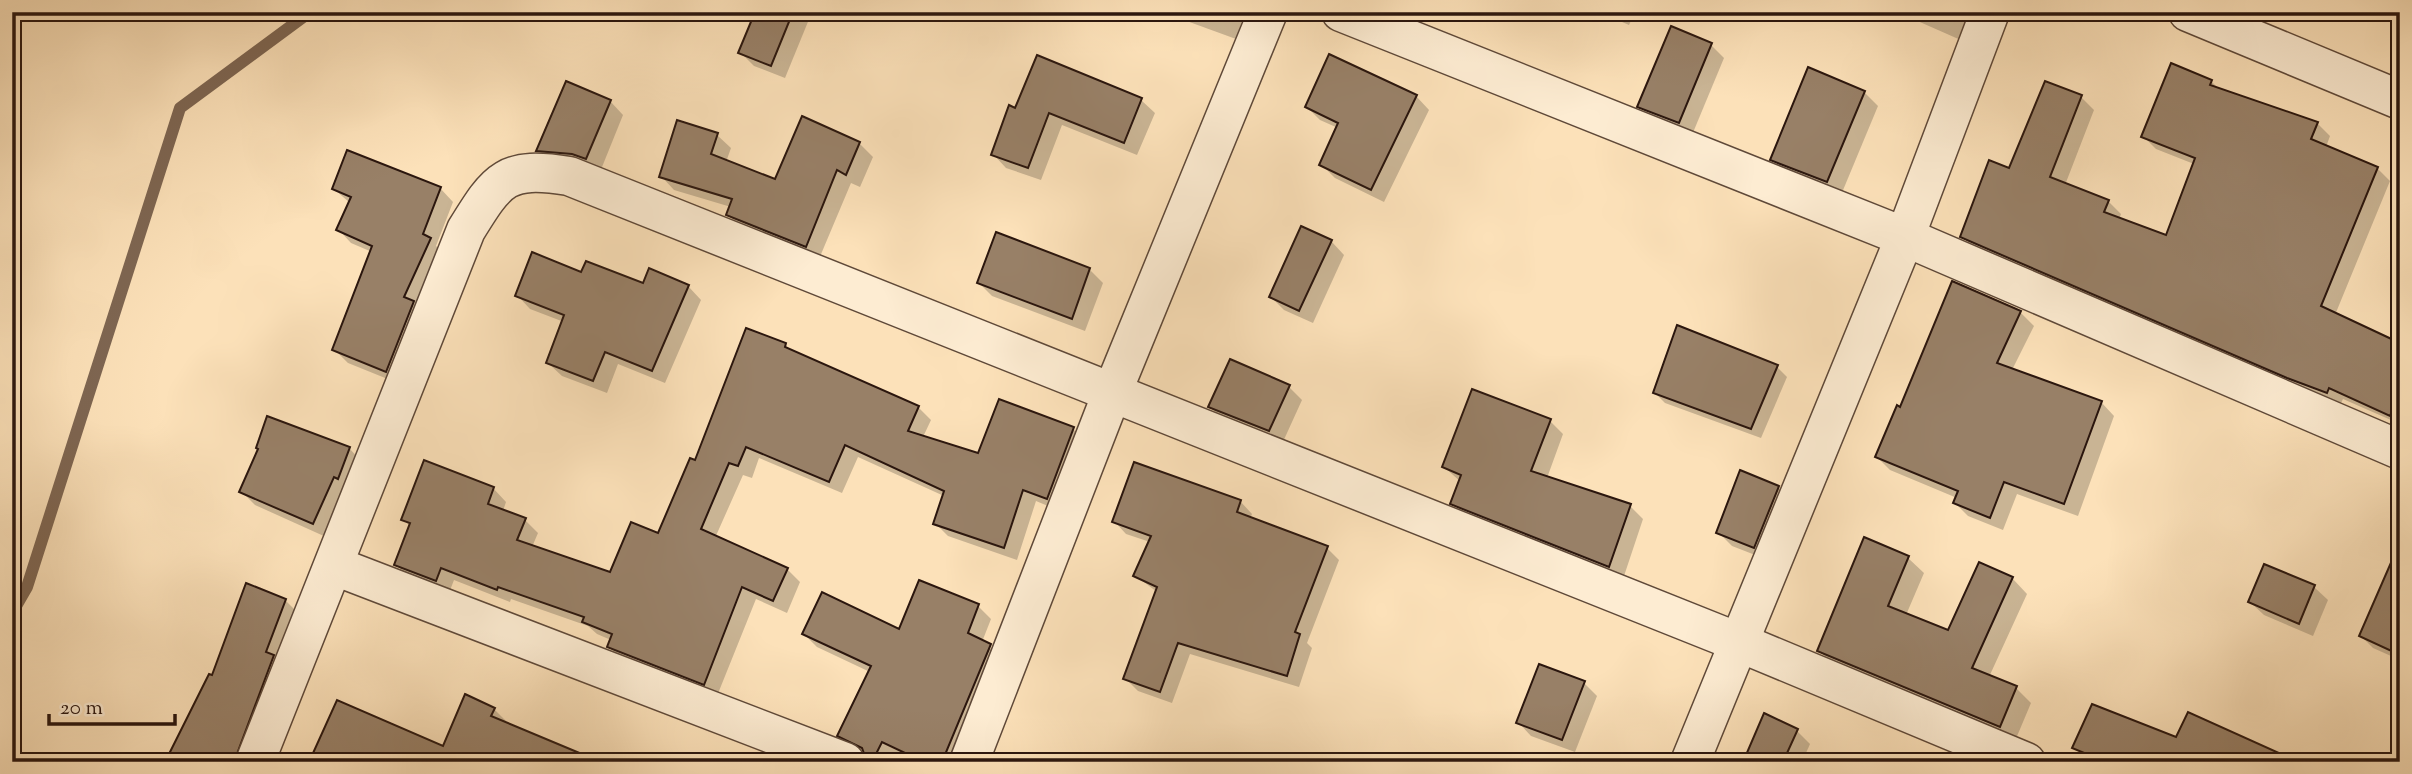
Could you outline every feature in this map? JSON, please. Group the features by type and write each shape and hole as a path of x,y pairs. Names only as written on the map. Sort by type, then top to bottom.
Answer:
{"street":[{"path":"969,762 1112,393 1268,12"},
{"path":"1341,12 1905,237 2400,450"},
{"path":"1690,762 1905,237 1990,12"},
{"path":"2188,12 2400,100"},
{"path":"255,762 335,566 466,230 487,195 505,178 535,171 569,176 1738,642 2026,762"},
{"path":"335,566 845,762"}],"building":[{"path":"755,12 793,12 771,66 738,53"},
{"path":"1671,26 1712,43 1679,123 1637,107"},
{"path":"1329,54 1417,95 1371,190 1319,165 1338,123 1305,107"},
{"path":"1037,55 1142,98 1124,143 1049,113 1028,168 991,155 1009,105 1015,108"},
{"path":"2171,63 2212,80 2210,85 2318,122 2311,139 2378,167 2321,306 2400,343 2400,393 2390,416 2329,388 2327,393 2287,378 1960,237 1989,160 2009,168 2045,81 2082,95 2050,177 2109,200 2104,212 2166,235 2195,158 2141,137"},
{"path":"1808,67 1865,91 1827,182 1770,160"},
{"path":"566,81 611,100 586,159 572,154 536,151"},
{"path":"802,116 860,142 846,175 837,170 806,247 726,215 732,199 659,177 677,120 718,133 711,154 775,179"},
{"path":"347,150 441,187 423,234 431,238 404,297 414,301 386,372 332,350 372,246 336,230 351,197 332,189"},
{"path":"1301,226 1332,240 1299,311 1269,297"},
{"path":"996,232 1090,268 1072,319 977,283"},
{"path":"532,252 581,272 586,261 643,283 649,268 689,285 652,371 605,352 593,381 546,363 564,315 515,296"},
{"path":"1952,281 2021,311 1997,363 2102,401 2064,504 2004,482 1990,518 1953,503 1958,491 1875,457 1897,405 1900,407"},
{"path":"1677,325 1778,365 1751,429 1653,393"},
{"path":"746,328 786,343 785,347 919,406 908,431 978,453 999,399 1074,427 1047,499 1023,490 1004,548 933,524 944,491 845,445 829,482 746,447 738,466 729,463 701,529 788,568 773,601 742,587 704,685 607,647 612,634 582,622 584,617 498,587 497,590 441,568 436,581 394,565 410,523 401,520 424,460 494,487 488,504 526,518 517,540 610,572 631,522 658,533 690,458 695,460"},
{"path":"1230,359 1290,385 1269,431 1208,407"},
{"path":"1472,389 1551,419 1531,471 1631,504 1609,567 1450,504 1461,475 1442,467"},
{"path":"267,416 350,447 338,479 334,477 313,524 239,492 258,449 256,448"},
{"path":"1134,462 1241,500 1237,512 1328,546 1295,632 1300,634 1287,676 1178,643 1160,692 1123,679 1157,587 1133,576 1151,536 1112,522"},
{"path":"1740,470 1779,486 1754,548 1716,533"},
{"path":"1864,537 1909,556 1888,606 1948,630 1979,562 2013,577 1972,668 2017,686 2000,727 1817,651"},
{"path":"2400,542 2400,655 2359,636"},
{"path":"2264,564 2315,585 2299,624 2248,602"},
{"path":"919,580 979,604 968,633 991,644 942,762 924,762 882,742 872,762 867,762 862,748 837,736 871,666 802,634 822,592 899,629"},
{"path":"246,583 286,599 266,652 274,655 234,762 165,762 209,674 212,675"},
{"path":"1539,664 1585,681 1562,740 1516,723"},
{"path":"465,694 495,708 491,716 601,762 309,762 337,700 443,746"},
{"path":"2092,704 2176,737 2188,712 2299,762 2106,762 2072,748"},
{"path":"1764,713 1798,729 1783,762 1743,762"}],"waterway":[{"path":"12,613 27,587 180,108 310,12"}]}
